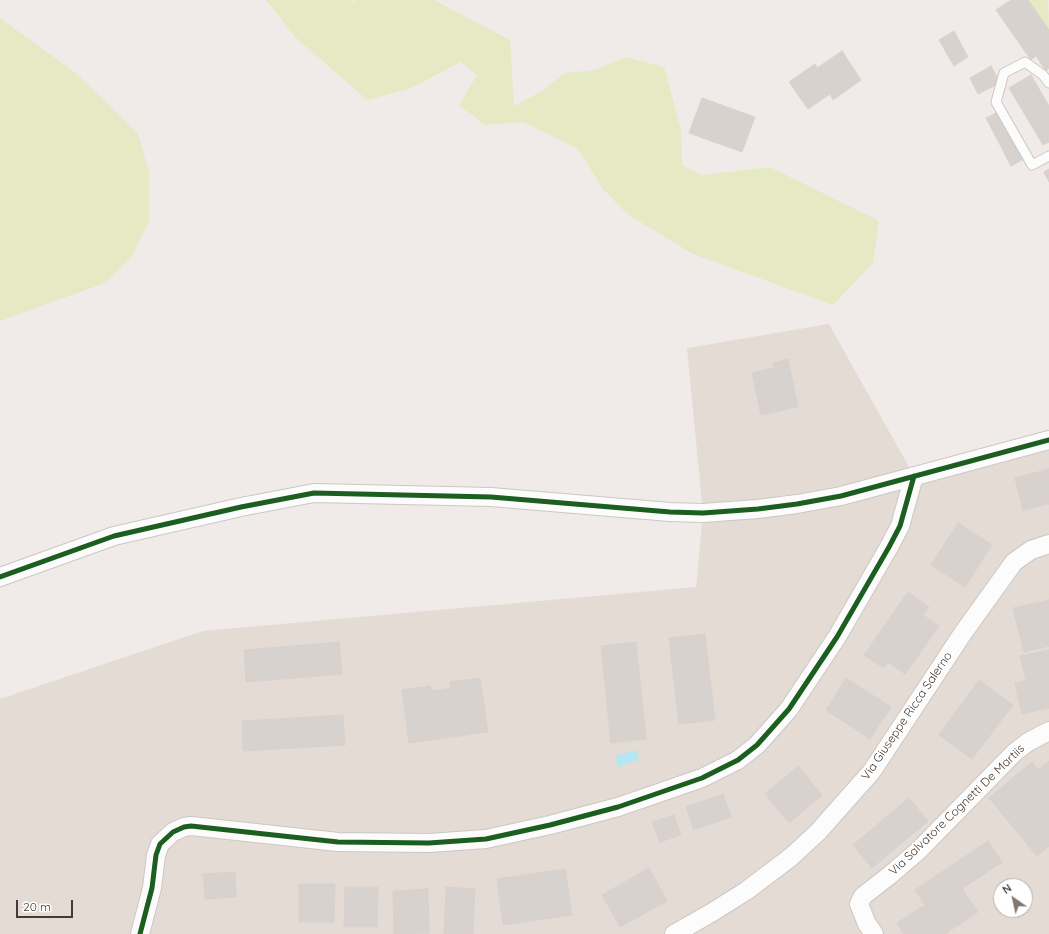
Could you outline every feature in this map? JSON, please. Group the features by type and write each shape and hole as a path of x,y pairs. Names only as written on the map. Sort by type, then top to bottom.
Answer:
{"street":[{"path":"0,577 114,536 241,507 314,493 491,497 639,510 703,513 758,509 841,496 1049,440"},
{"path":"140,934 152,888 156,855 160,844 173,832 184,826 338,842 429,843 474,840 526,831 618,807 702,778 738,760 757,745 789,709 837,637 886,554 900,526 914,476"},
{"name":"Via Giuseppe Ricca Salerno","path":"674,934 746,891 791,857 818,832 872,771 963,633 1014,562 1031,550 1049,544"},
{"name":"Via Salvatore Cognetti De Martiis","path":"874,934 867,924 859,904 863,896 918,851 1014,753 1028,742 1049,731"}],"lane":[{"path":"1049,83 1043,75 1025,62 1004,73 996,102 1032,165 1049,156"}],"shaded area":[{"path":"829,324 914,476 1049,440 1049,934 0,934 0,699 203,631 696,587 703,513 687,348"}],"green space":[{"path":"266,0 349,0 356,4 353,0 434,0 510,40 514,106 542,91 565,73 595,70 626,57 664,67 681,130 682,165 702,175 770,167 879,221 873,263 833,305 693,254 627,214 603,189 578,149 523,122 485,125 459,105 477,75 461,62 409,89 367,100 295,37"},
{"path":"1027,0 1048,0 1049,30"},
{"path":"0,18 76,73 138,134 149,172 149,221 132,256 105,283 0,321"}],"water":[{"path":"636,750 639,760 618,767 615,756"}],"building":[{"path":"1011,0 1028,0 1049,30 1049,68 1046,71 1036,56 1031,60 996,10"},
{"path":"954,31 968,57 954,66 939,40"},
{"path":"842,51 861,80 833,100 830,94 808,109 789,82 815,64 817,68"},
{"path":"991,66 1000,83 978,94 970,78"},
{"path":"1031,75 1049,106 1049,142 1043,145 1009,88"},
{"path":"702,98 755,117 742,152 689,133"},
{"path":"1000,111 1025,158 1011,166 986,118"},
{"path":"1049,169 1049,182 1044,172"},
{"path":"788,359 798,407 761,415 752,373 774,368 773,363"},
{"path":"1049,469 1049,504 1023,510 1015,478"},
{"path":"958,523 992,545 965,587 931,565"},
{"path":"908,592 929,607 923,615 939,626 905,674 888,662 884,668 864,655"},
{"path":"1049,600 1049,646 1024,652 1013,608"},
{"path":"705,634 715,720 679,724 669,638"},
{"path":"339,642 342,674 246,682 244,650"},
{"path":"636,642 646,739 611,743 601,646"},
{"path":"1049,650 1049,708 1022,714 1015,683 1026,681 1020,656"},
{"path":"480,678 488,732 409,743 402,690 430,686 431,691 451,688 450,682"},
{"path":"846,678 891,707 870,739 826,710"},
{"path":"979,680 1013,705 972,759 939,735"},
{"path":"343,715 345,745 243,751 242,721"},
{"path":"1049,761 1049,846 1037,856 989,798 1032,762 1038,770"},
{"path":"798,766 822,795 789,823 765,794"},
{"path":"723,794 731,817 694,830 686,807"},
{"path":"909,798 928,821 872,868 853,845"},
{"path":"674,815 681,835 660,842 652,822"},
{"path":"988,841 1002,862 962,889 978,912 945,934 904,934 897,923 925,905 915,890"},
{"path":"649,868 667,901 620,927 602,895"},
{"path":"565,869 572,915 503,925 497,879"},
{"path":"235,872 236,897 205,899 203,874"},
{"path":"299,884 335,884 334,922 299,922"},
{"path":"345,887 378,887 377,927 344,927"},
{"path":"446,887 475,889 473,934 444,934"},
{"path":"428,889 429,933 394,934 393,891"}],"cycle path":[{"path":"0,577 114,536 241,507 314,493 491,497 670,512 703,513 758,509 841,496 1049,440"},
{"path":"140,934 152,888 156,855 160,844 173,832 184,827 191,826 338,842 429,843 486,839 550,825 618,807 702,778 738,760 757,745 789,709 837,637 900,526 914,476"}]}
